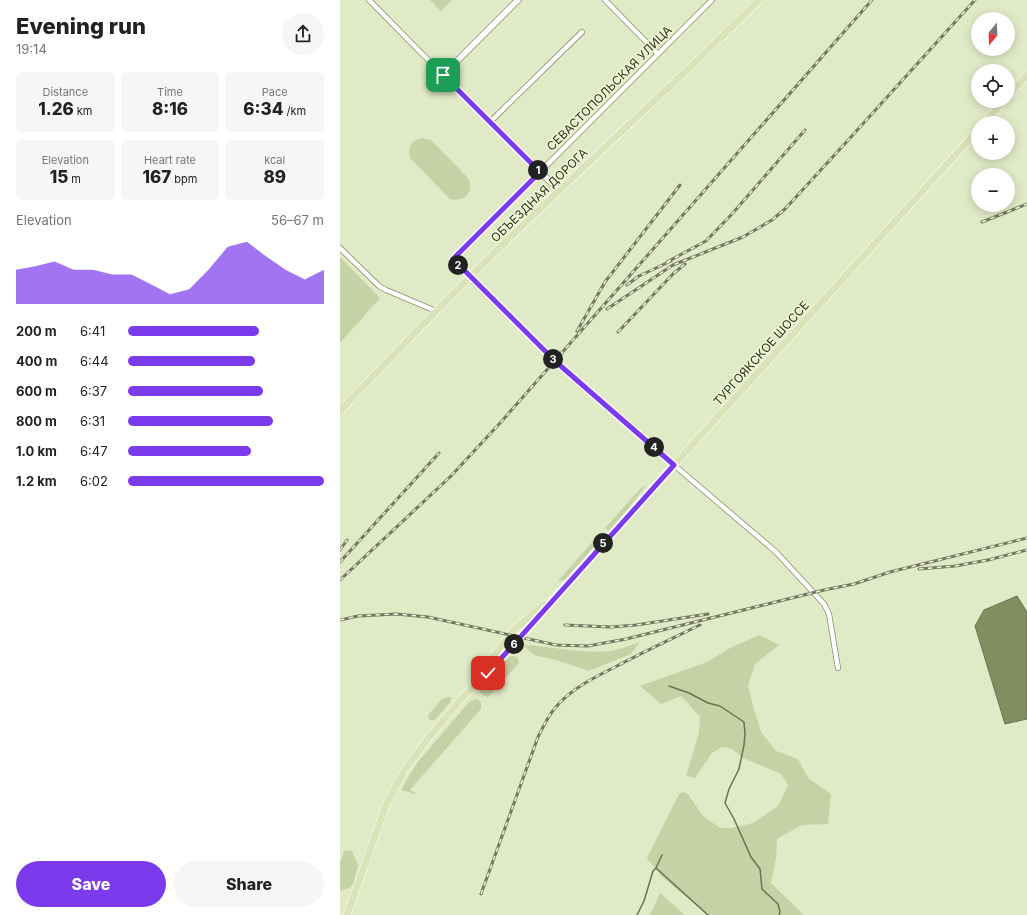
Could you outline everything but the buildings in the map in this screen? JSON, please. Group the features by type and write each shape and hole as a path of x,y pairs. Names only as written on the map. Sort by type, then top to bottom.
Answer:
{"main road":[{"name":"ОБЪЕЗДНАЯ ДОРОГА","path":"340,411 470,277 559,190 730,30 759,0"},
{"path":"1015,88 1027,75"},
{"path":"990,116 998,108"},
{"name":"ТУРГОЯКСКОЕ ШОССЕ","path":"347,915 386,805 408,764 470,690 481,672 514,630 561,590 971,138"}],"street":[{"path":"369,0 559,190"},
{"path":"443,75 518,0"},
{"path":"605,0 657,53"},
{"name":"СЕВАСТОПОЛЬСКАЯ УЛИЦА","path":"470,277 453,259 657,53 712,0"},
{"path":"490,122 582,32"},
{"path":"340,248 379,286 436,311"},
{"path":"470,277 555,361 776,552 824,604 829,614 838,668"}],"shaded area":[{"path":"430,0 452,0 441,11"},
{"path":"422,138 431,140 468,178 470,187 464,198 455,200 450,199 410,158 409,151 411,145 418,139"},
{"path":"340,257 380,298 340,343"},
{"path":"647,484 609,531 605,528 641,488"},
{"path":"601,532 605,536 565,580 558,581"},
{"path":"1017,596 1027,612 1027,719 1005,724 975,626 984,610"},
{"path":"759,635 779,645 755,664 748,685 761,732 776,751 798,759 808,778 831,794 828,824 802,825 777,839 776,859 771,883 804,915 708,915 662,877 647,858 679,794 683,792 688,794 703,816 720,828 731,828 753,823 778,806 788,785 781,774 743,758 732,749 722,747 712,753 695,778 686,776 699,733 700,717 681,696 661,704 640,686 707,662 730,648"},
{"path":"640,642 631,654 589,671 560,661 534,655 523,645 599,652 618,650"},
{"path":"509,657 517,657 519,661 518,664 488,697 482,695 480,691 481,687"},
{"path":"451,697 451,701 435,720 429,720 428,715 442,699"},
{"path":"476,699 481,702 481,709 410,790 416,793 401,790 417,763 469,702"},
{"path":"345,850 352,851 358,865 354,883 349,888 340,891 340,863"},
{"path":"660,893 685,915 650,915"}],"waterway":[{"path":"669,686 689,693 708,703 720,706 744,722 744,745 739,769 729,789 725,803 751,857 760,869 762,889 778,904 780,912 779,915"},
{"path":"662,855 656,868 708,915"},
{"path":"637,915 644,901 653,871 656,868"}],"railway":[{"path":"340,580 451,476 501,422 872,0"},
{"path":"607,309 673,265 743,237 772,220 785,209 975,0"},
{"path":"667,262 706,241 732,214 805,130"},
{"path":"577,331 605,282 680,185"},
{"path":"982,222 1027,204"},
{"path":"627,285 639,276 671,261"},
{"path":"618,332 673,274 685,264"},
{"path":"340,562 439,453"},
{"path":"340,620 358,616 396,614 428,617 556,645 588,646 626,639 824,590 854,584 890,572 1027,538"},
{"path":"340,550 347,540"},
{"path":"919,569 955,566 988,560 1027,550"},
{"path":"565,625 611,627 636,625 708,614"},
{"path":"481,894 538,737 555,708 568,695 591,680 700,625"}],"route":[{"path":"443,75 540,172 453,259 555,361 674,465 488,673"}]}
